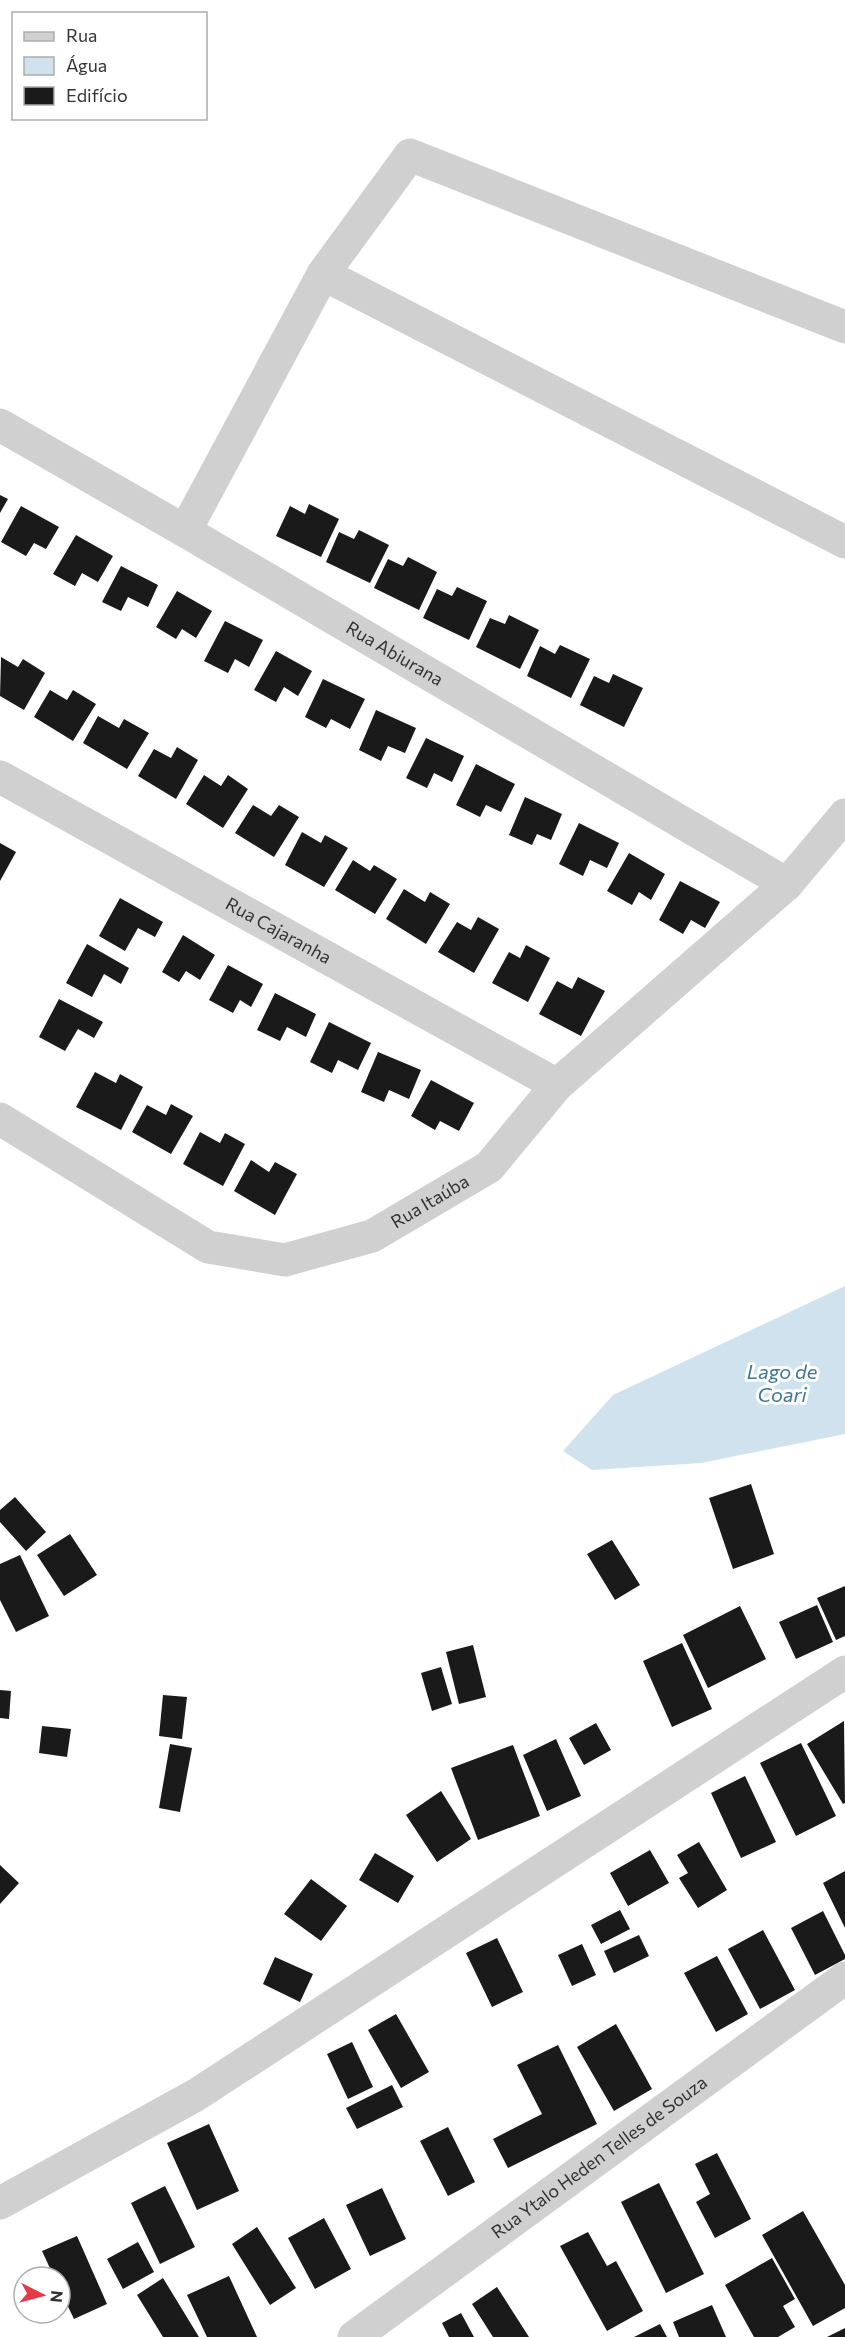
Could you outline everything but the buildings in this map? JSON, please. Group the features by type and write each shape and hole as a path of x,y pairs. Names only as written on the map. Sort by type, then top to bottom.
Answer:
{"street":[{"path":"185,531 323,274 410,155 845,327"},
{"path":"323,274 845,542"},
{"name":"Rua Abiurana","path":"0,425 787,884"},
{"name":"Rua Cajaranha","path":"0,777 557,1085"},
{"name":"Rua Itaúba","path":"0,1119 208,1247 285,1260 372,1236 489,1167 557,1085 787,884 845,814"},
{"path":"0,2203 196,2095 845,1672"},
{"name":"Rua Ytalo Heden Telles de Souza","path":"354,2337 845,1978"}],"water":[{"name":"Lago de Coari","path":"845,1286 845,1434 701,1463 592,1470 563,1451 613,1395"}]}
